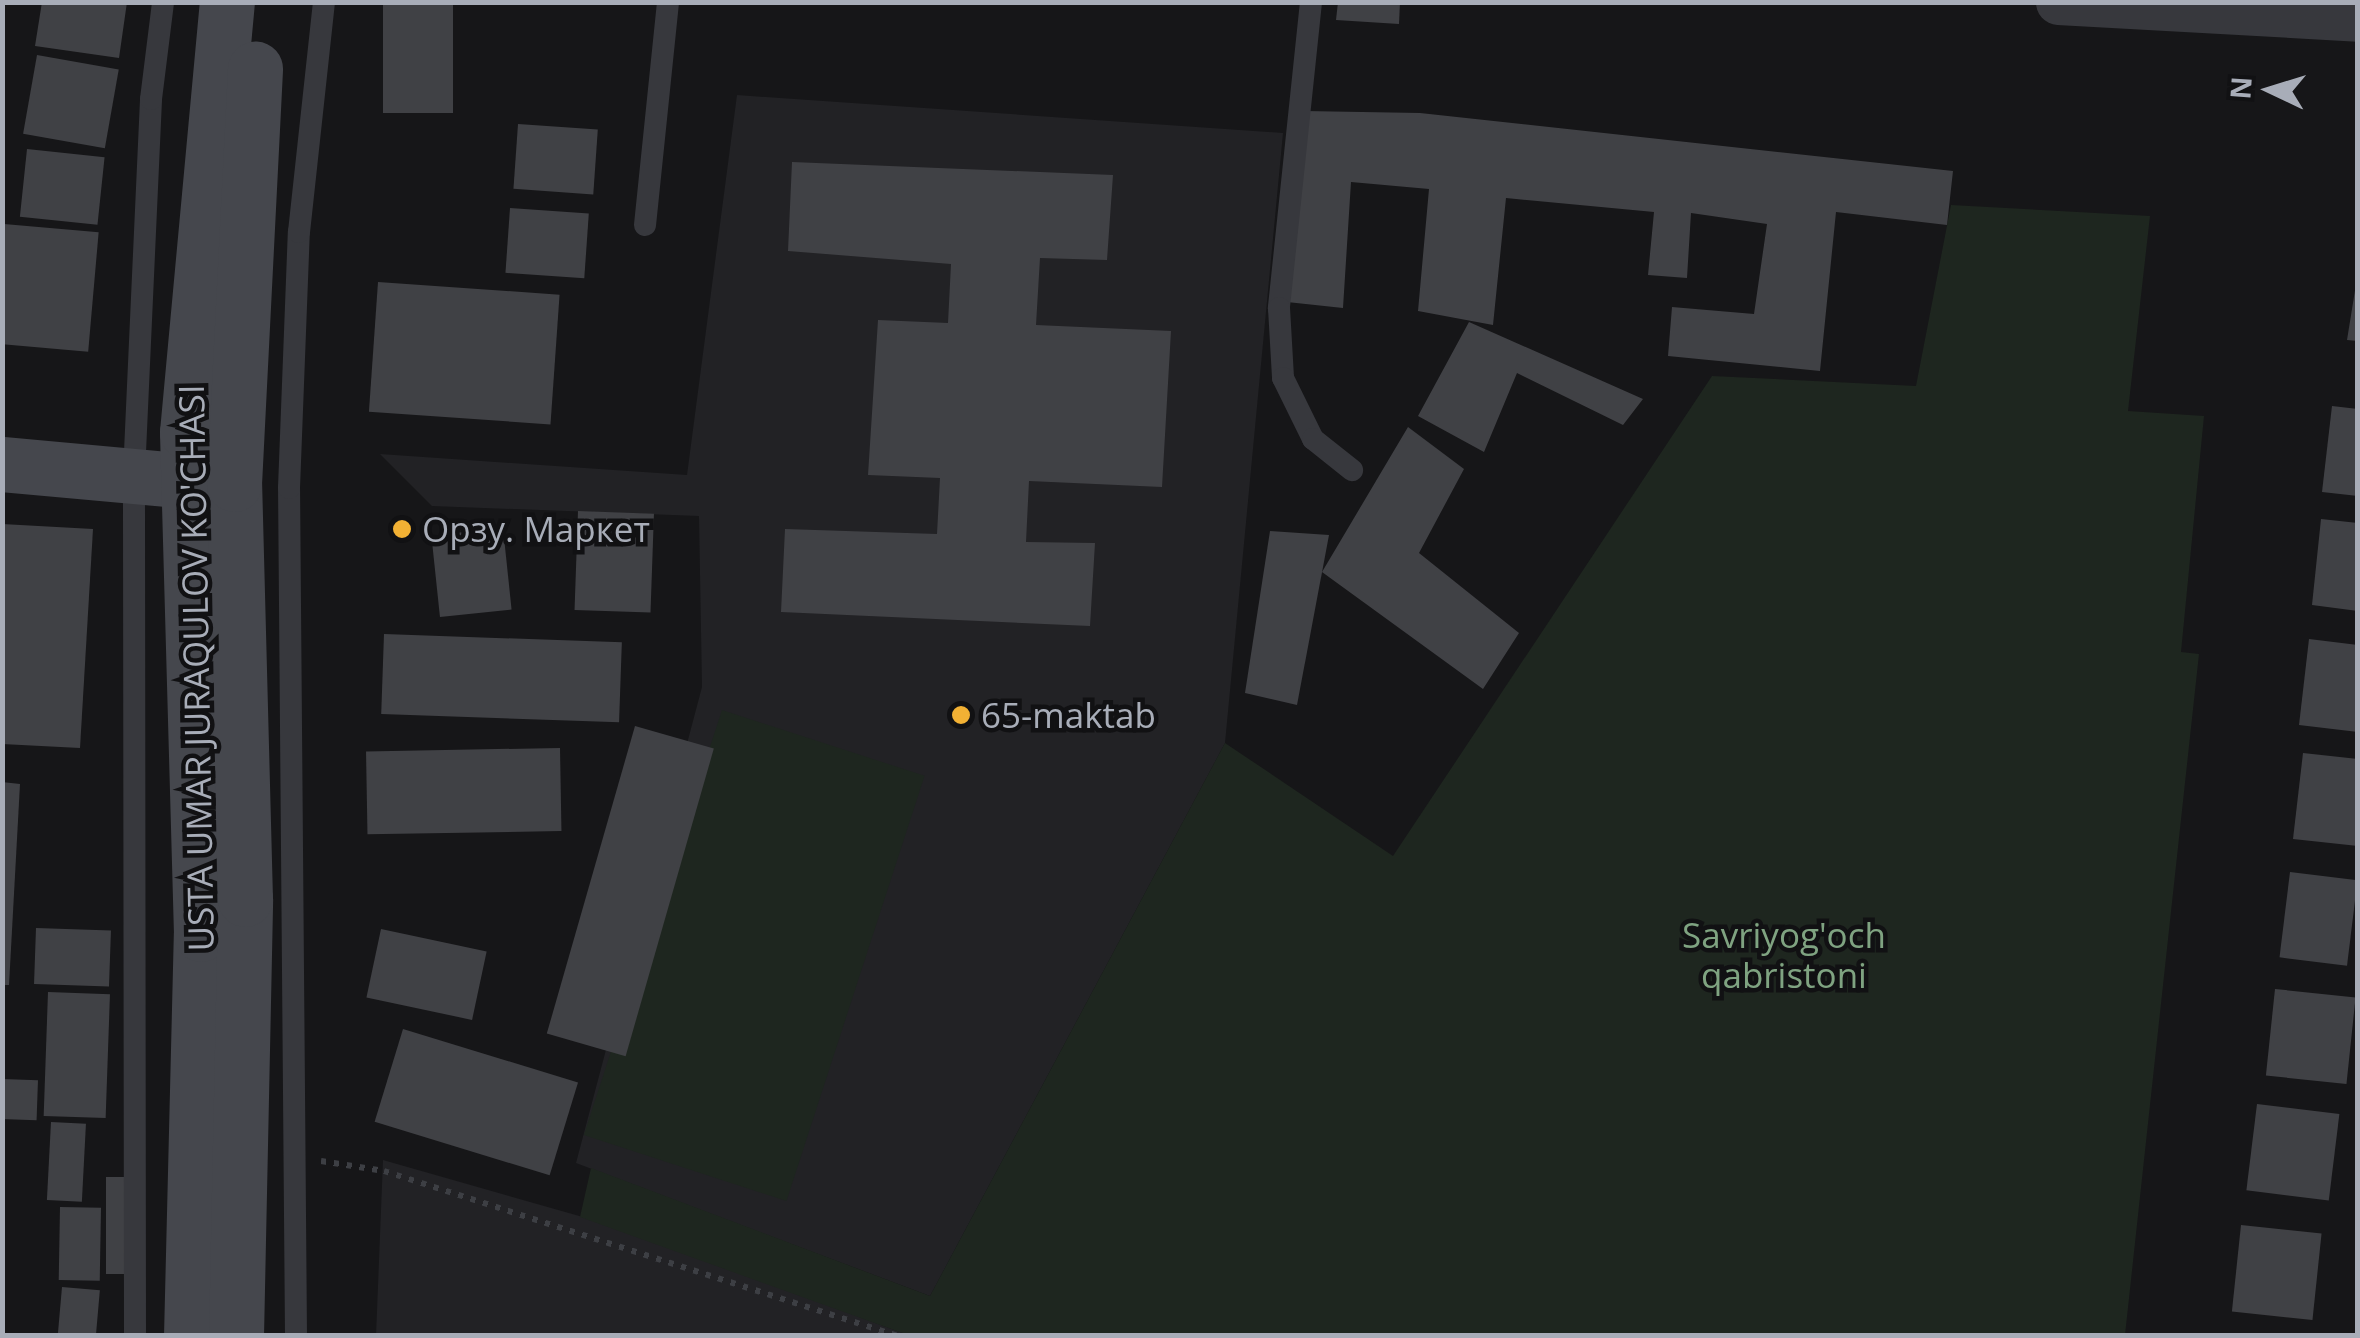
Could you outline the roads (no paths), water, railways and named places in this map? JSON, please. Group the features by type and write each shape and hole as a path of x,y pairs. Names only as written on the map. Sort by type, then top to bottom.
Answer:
{"main road":[{"name":"USTA UMAR JURAQULOV KO'CHASI","path":"192,1336 201,934 247,485 192,374 227,2"},
{"name":"USTA UMAR JURAQULOV KO'CHASI","path":"236,1336 245,899 247,485 240,282 264,2"},
{"path":"2,464 247,485"}],"street":[{"path":"2083,4 2358,18"}],"lane":[{"path":"135,1336 134,474 151,99 163,2"},
{"path":"296,1336 295,1157 247,485 299,232 324,2"},
{"path":"645,225 668,2"},
{"path":"1311,2 1279,308 1283,378 1313,439 1352,470"}],"place":[{"name":"Орзу. Маркет","path":"402,529"},
{"name":"65-maktab","path":"961,715"}],"park label":[{"name":"Savriyog'och qabristoni","path":"1784,955"}]}
